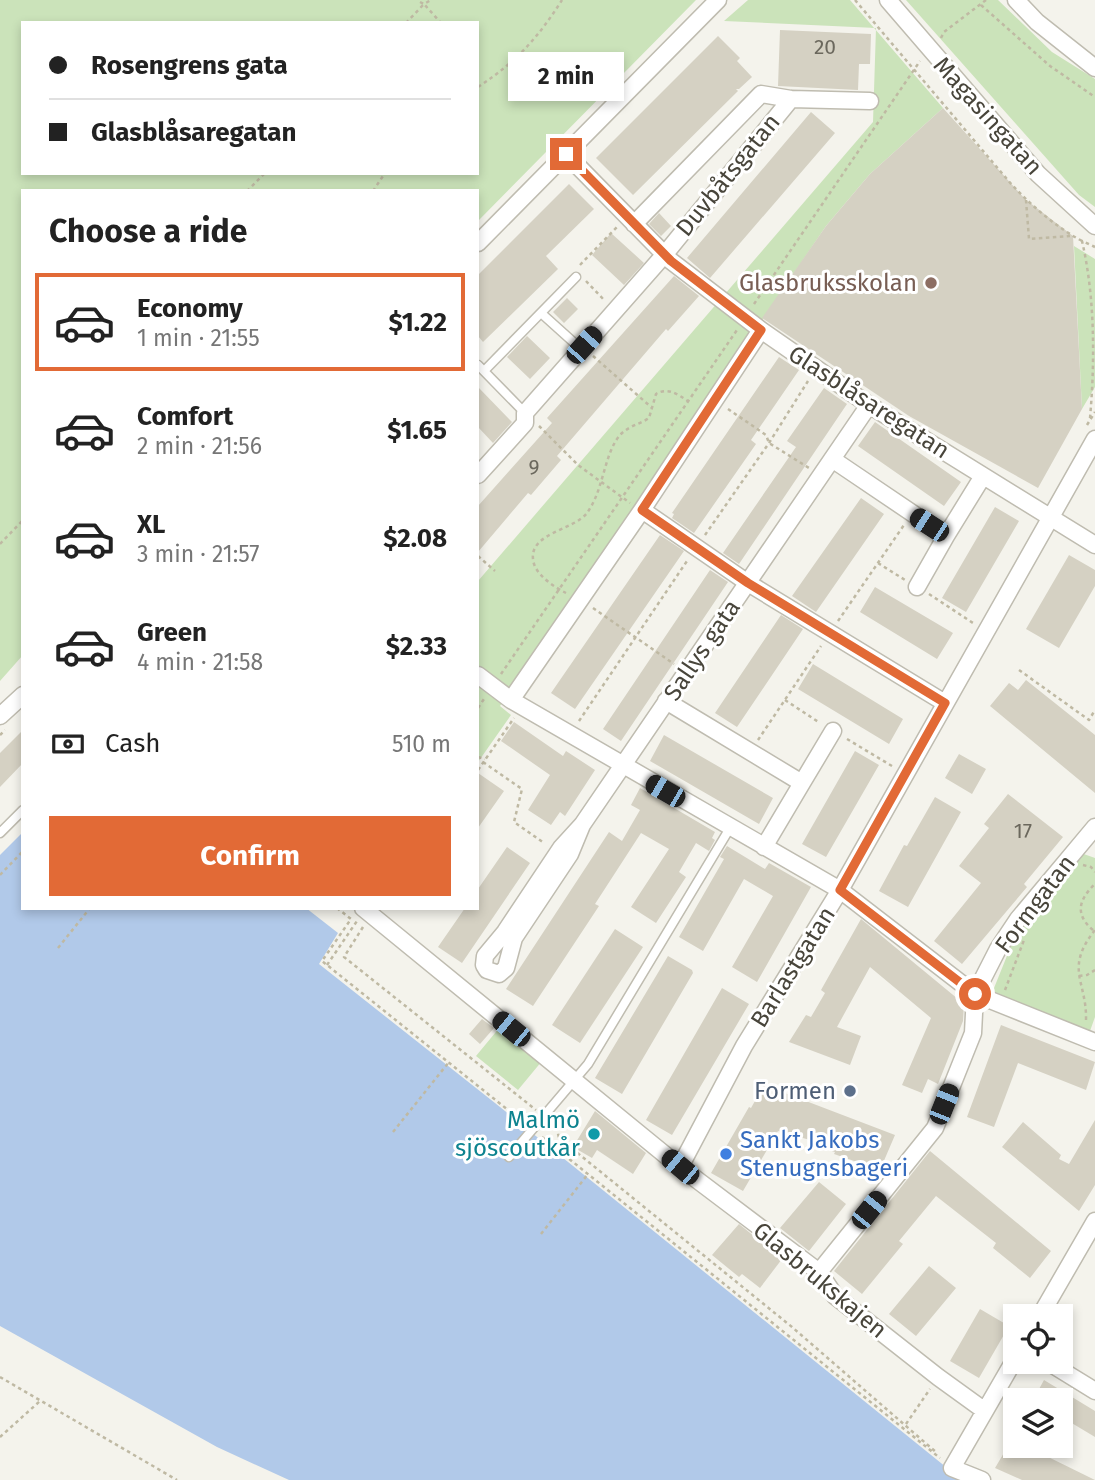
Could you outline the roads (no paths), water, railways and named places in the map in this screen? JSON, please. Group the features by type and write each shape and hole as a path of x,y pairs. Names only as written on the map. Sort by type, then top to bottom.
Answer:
{"street":[{"path":"479,242 718,0"},
{"name":"Magasingatan","path":"888,0 927,55 1038,174 1095,226"},
{"path":"1016,0 1037,22 1095,68"},
{"name":"Duvbåtsgatan","path":"631,220 761,94 790,99 870,101"},
{"name":"Duvbåtsgatan","path":"479,474 525,423 525,413 664,254 790,99"},
{"name":"Glasblåsaregatan","path":"566,154 664,254 761,330 869,405 1095,545"},
{"path":"516,704 581,600 761,330"},
{"name":"Sallys gata","path":"582,825 570,854 514,938 506,968 499,974 487,970 484,965 485,956 505,932 558,853 582,825 869,405"},
{"name":"Barlastgatan","path":"680,1167 744,1046 840,890 1095,439"},
{"path":"832,459 946,536"},
{"path":"917,587 983,476"},
{"path":"642,510 748,583 945,703"},
{"path":"479,676 516,704 840,890 975,994 1089,1040"},
{"path":"0,716 21,697"},
{"path":"666,701 802,783"},
{"path":"764,847 833,731"},
{"name":"Formgatan","path":"819,1272 934,1128 973,1033 975,994 998,949 1018,919 1095,827"},
{"name":"Glasbrukskajen","path":"366,911 680,1167 819,1272 835,1296 985,1411"},
{"path":"1047,1304 1095,1221"},
{"path":"982,1480 952,1468 1006,1374"},
{"path":"1067,1374 1095,1391"}],"lane":[{"path":"525,413 481,368 576,277"},
{"path":"541,313 582,348"},
{"path":"0,833 21,812"},
{"path":"509,1157 588,1064 730,828"}],"water":[{"path":"21,834 21,910 309,910 338,933 319,964 962,1480 289,1480 217,1447 0,1326 0,855"}],"place":[{"name":"Glasbruksskolan","path":"931,283"},
{"name":"Formen","path":"850,1091"},
{"name":"Malmö sjöscoutkår","path":"594,1134"},
{"name":"Sankt Jakobs Stenugnsbageri","path":"726,1154"}]}
